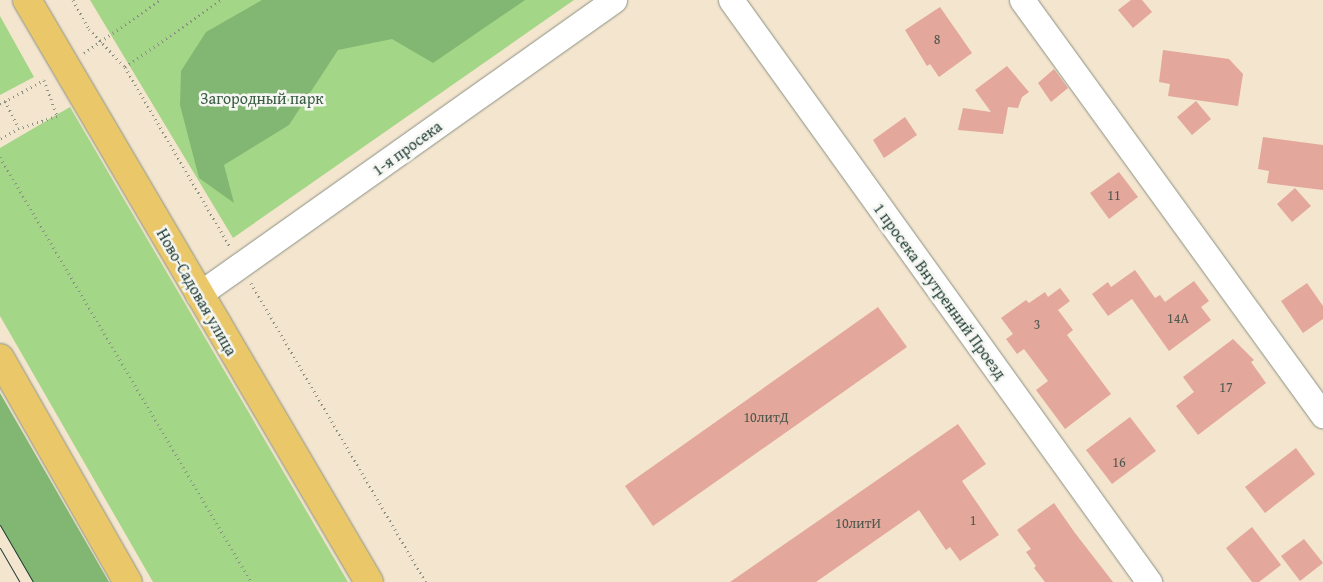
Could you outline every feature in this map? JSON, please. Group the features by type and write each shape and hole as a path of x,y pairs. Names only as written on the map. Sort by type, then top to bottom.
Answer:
{"main road":[{"name":"Ново-Садовая улица","path":"27,0 55,74 198,294 368,582"},
{"path":"0,358 128,582"}],"street":[{"name":"1-я просека","path":"198,294 242,266 614,0"},
{"name":"1 просека Внутренний Проезд","path":"730,0 1149,582"},
{"path":"1022,0 1323,415"}],"path":[{"path":"73,0 89,29 125,67 185,174 242,266 426,582"},
{"path":"0,104 55,74 160,0"},
{"path":"125,67 221,0"},
{"path":"0,139 19,128 57,116 55,74"},
{"path":"5,101 19,128"},
{"path":"0,157 251,582"}],"green space":[{"name":"Загородный парк","path":"90,0 574,0 233,238"},
{"path":"262,0 525,0 433,63 392,39 338,50 289,125 224,165 234,203 199,178 180,105 181,71 206,32"},
{"path":"0,16 34,77 0,95"},
{"path":"70,107 348,582 153,582 0,316 0,148"},
{"path":"0,393 109,582 33,582 0,525"}],"building":[{"path":"1131,0 1142,0 1152,12 1133,28 1118,10"},
{"path":"940,7 972,53 939,77 930,64 927,66 905,30"},
{"path":"1163,50 1229,59 1243,74 1238,106 1168,96 1170,84 1159,82"},
{"path":"1007,66 1029,92 1022,97 1018,108 1008,107 1003,134 958,130 963,108 991,112 975,90"},
{"path":"1054,69 1068,88 1051,102 1038,83"},
{"path":"1196,101 1211,119 1192,135 1177,117"},
{"path":"905,117 917,135 884,158 873,140"},
{"path":"1263,137 1323,145 1323,190 1267,183 1269,171 1258,169"},
{"path":"1119,172 1138,197 1109,219 1090,193"},
{"path":"1295,188 1311,206 1292,222 1277,204"},
{"path":"1135,270 1155,298 1160,295 1165,302 1194,281 1209,301 1201,307 1211,320 1169,351 1132,299 1108,316 1092,294 1108,282 1111,287"},
{"path":"1307,283 1323,306 1323,319 1303,333 1281,301"},
{"path":"1060,288 1070,301 1058,310 1073,330 1067,335 1111,394 1065,429 1036,390 1048,381 1024,349 1017,354 1006,339 1013,334 1001,318 1026,300 1029,303 1045,292 1048,297"},
{"path":"878,307 907,347 653,526 625,486"},
{"path":"1233,339 1254,360 1251,362 1266,383 1198,435 1176,406 1194,392 1183,377"},
{"path":"1130,417 1156,451 1112,484 1086,450"},
{"path":"958,424 986,464 962,481 999,535 960,561 950,547 946,550 919,510 816,582 730,582"},
{"path":"1296,448 1315,474 1265,513 1245,487"},
{"path":"1054,503 1113,582 1045,582 1034,568 1036,566 1026,552 1031,549 1017,530"},
{"path":"1252,527 1281,565 1259,582 1252,582 1226,548"},
{"path":"1304,539 1323,563 1300,581 1281,556"}],"tram line":[{"path":"0,525 33,582"},
{"path":"0,548 20,582"}]}
